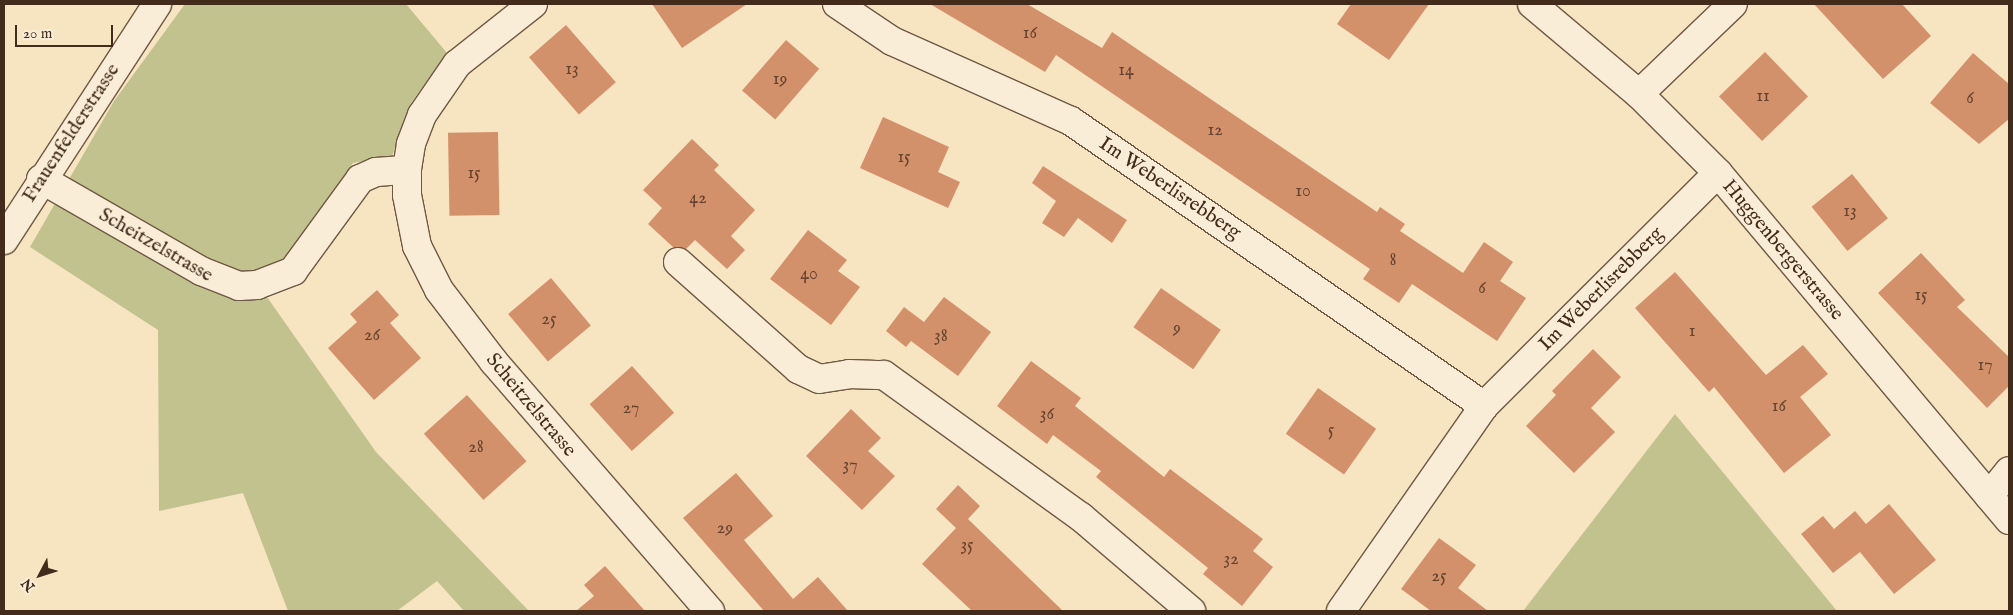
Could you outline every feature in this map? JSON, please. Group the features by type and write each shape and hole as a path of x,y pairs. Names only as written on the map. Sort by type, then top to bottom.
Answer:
{"street":[{"name":"Frauenfelderstrasse","path":"4,240 41,179 157,4"},
{"name":"Scheitzelstrasse","path":"533,4 457,64 422,115 411,144 407,170 407,195 416,246 439,290 615,505 710,611"},
{"name":"Im Weberlisrebberg","path":"837,4 892,40 1071,121 1484,406"},
{"name":"Huggenbergerstrasse","path":"1532,4 1639,94 1718,172 2009,520"},
{"path":"1639,94 1733,4"},
{"name":"Scheitzelstrasse","path":"41,179 201,271 239,286 257,285 293,271 360,179 376,172 407,170"},
{"name":"Im Weberlisrebberg","path":"1342,611 1484,406 1718,172"},
{"path":"678,262 798,369 820,379 849,374 884,375 1081,517 1191,611"},
{"path":"1989,496 2009,471"}],"green space":[{"path":"185,4 406,4 447,53 411,103 392,156 353,163 292,261 255,280 376,452 529,611 464,611 437,581 397,611 288,611 243,493 159,511 158,330 30,247 114,101"},
{"path":"1675,414 1837,611 1523,611"}],"building":[{"path":"652,4 747,4 682,48"},
{"path":"930,4 1027,4 1102,48 1112,32 1377,212 1380,207 1405,224 1400,231 1463,273 1484,242 1513,262 1500,281 1526,298 1497,341 1412,284 1399,303 1363,279 1370,269 1056,55 1045,72"},
{"path":"1351,4 1429,4 1389,60 1337,24"},
{"path":"1814,4 1902,4 1931,36 1883,79"},
{"path":"566,25 616,82 579,115 529,57"},
{"path":"786,40 819,69 775,119 742,91"},
{"path":"1765,52 1808,97 1762,141 1719,96"},
{"path":"1973,53 2009,84 2009,119 1979,144 1930,103"},
{"path":"883,117 949,147 938,172 960,182 948,208 860,168"},
{"path":"498,132 499,215 449,216 448,133"},
{"path":"692,139 719,165 714,170 755,210 731,236 745,250 727,269 695,240 686,249 673,247 648,224 662,208 643,190"},
{"path":"1043,166 1127,220 1112,243 1078,218 1064,237 1042,223 1056,201 1032,183"},
{"path":"1852,174 1888,218 1847,251 1812,207"},
{"path":"808,230 847,260 838,271 860,287 831,325 770,279"},
{"path":"1921,253 1965,300 1957,307 2009,357 2009,386 1987,408 1878,293"},
{"path":"1675,272 1766,375 1803,345 1828,374 1800,397 1831,435 1784,473 1714,387 1709,392 1635,308"},
{"path":"551,278 591,325 548,361 508,314"},
{"path":"1161,288 1221,330 1193,369 1133,327"},
{"path":"377,290 399,315 390,323 421,358 374,400 328,348 357,322 350,314"},
{"path":"944,297 991,332 958,376 911,341 906,347 886,331 904,307 924,322"},
{"path":"1593,349 1621,377 1591,408 1615,432 1574,473 1526,426 1556,395 1552,391"},
{"path":"1031,361 1081,398 1075,406 1164,477 1170,469 1263,539 1253,551 1273,567 1242,606 1203,574 1208,568 1096,477 1101,471 1053,435 1047,444 997,406"},
{"path":"632,366 674,413 632,451 590,404"},
{"path":"1318,388 1376,429 1344,475 1286,434"},
{"path":"467,395 527,461 483,500 424,434"},
{"path":"851,409 881,438 868,451 895,476 862,510 806,456"},
{"path":"736,473 773,516 744,540 793,599 818,577 848,611 764,611 683,518"},
{"path":"958,485 980,506 968,519 1063,611 972,611 922,564 956,528 936,509"},
{"path":"1889,504 1936,560 1894,594 1860,552 1833,573 1801,534 1823,516 1834,529 1855,511 1866,524"},
{"path":"1439,538 1476,565 1458,588 1488,611 1431,611 1401,589"},
{"path":"605,566 645,611 576,611 594,596 584,585"}]}
